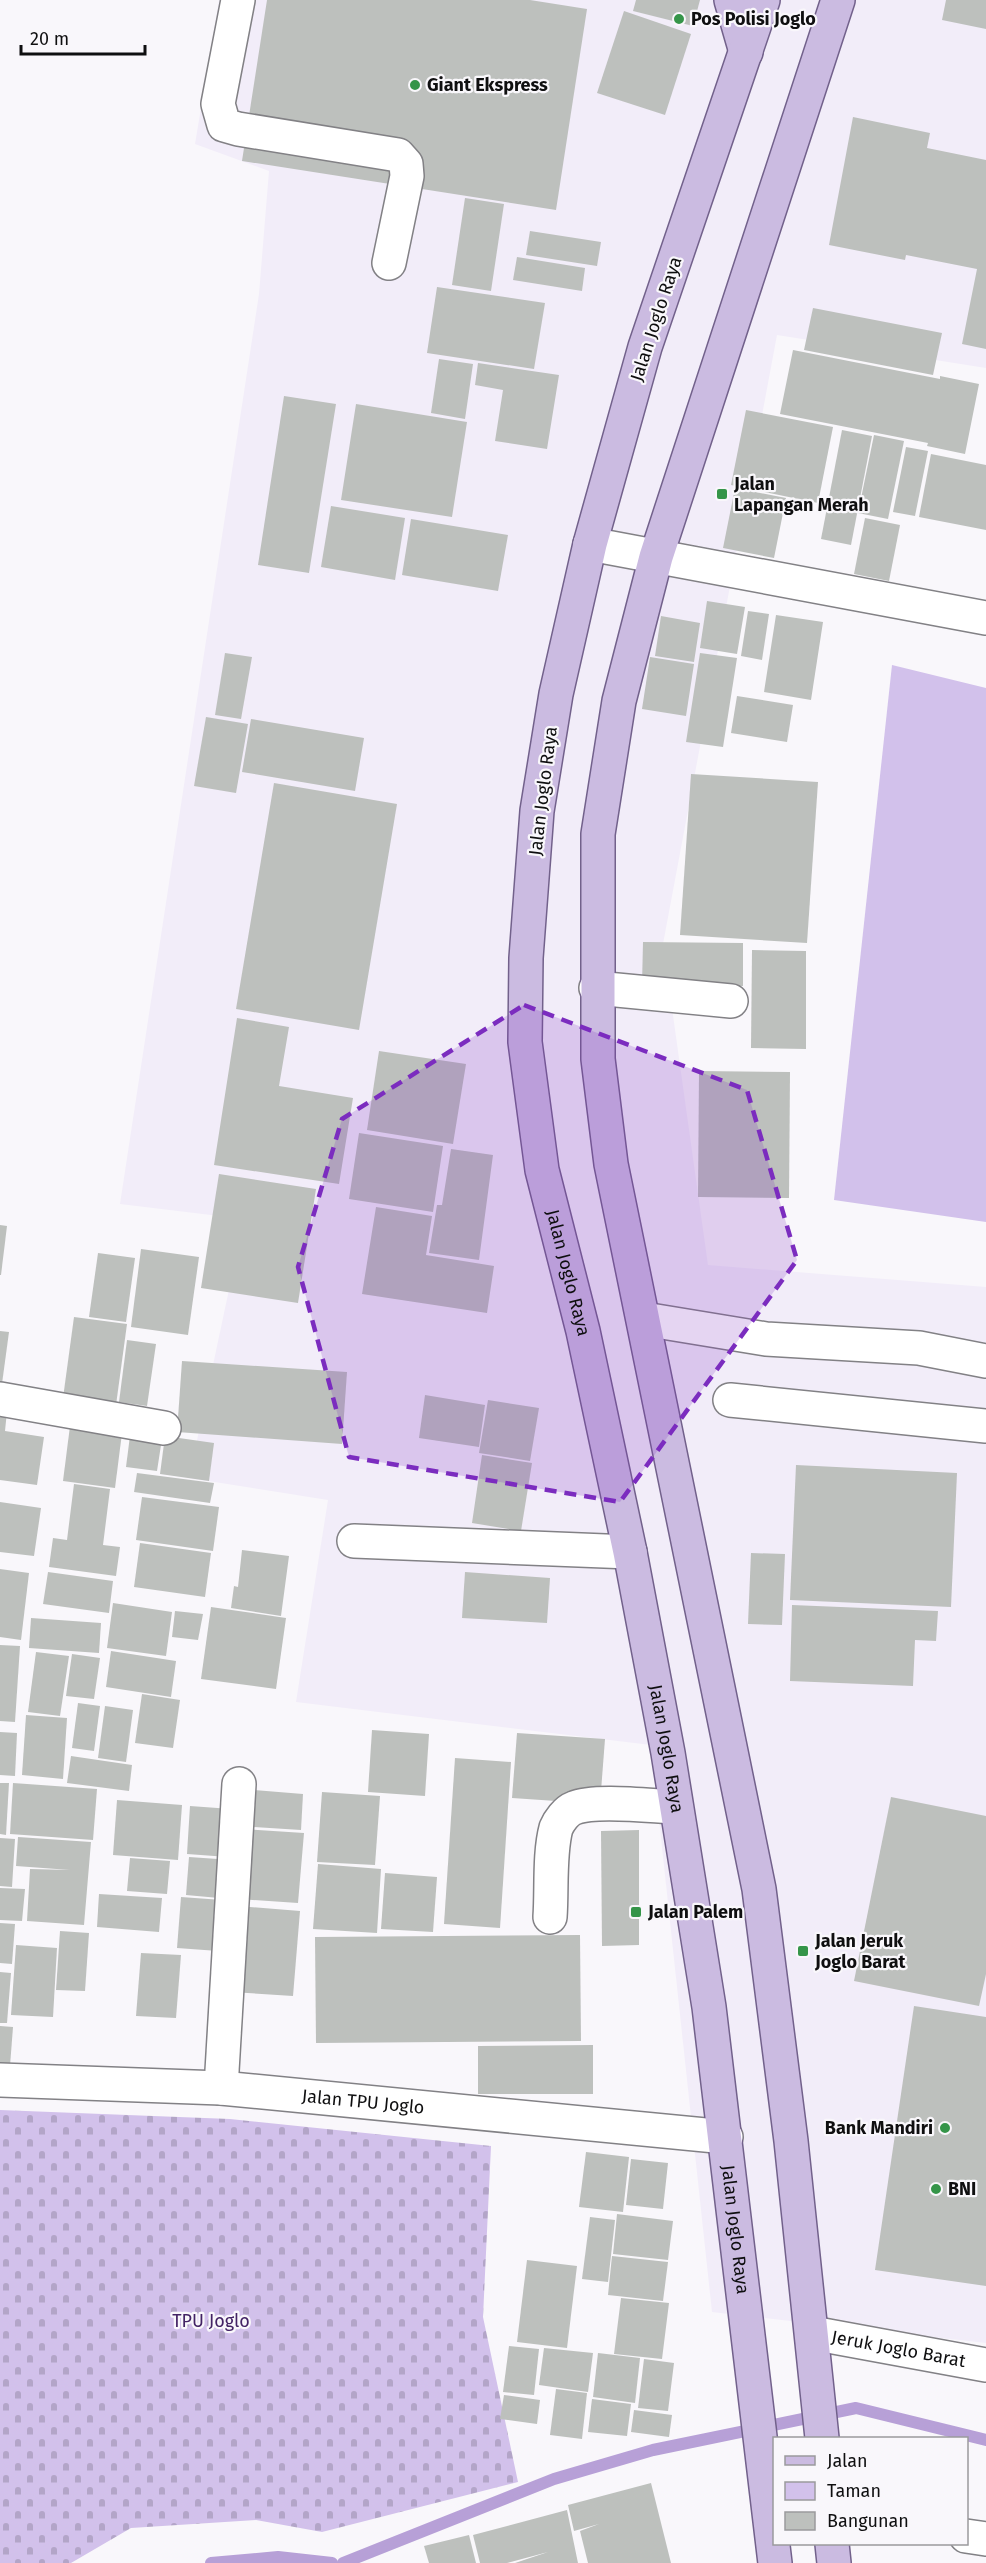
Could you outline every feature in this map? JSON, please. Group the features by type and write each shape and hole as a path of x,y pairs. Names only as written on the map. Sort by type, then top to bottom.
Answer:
{"main road":[{"path":"731,0 746,52"},
{"name":"Jalan Joglo Raya","path":"763,0 645,347 590,544 556,694 537,811 526,958 525,1042 542,1170 582,1331 630,1552 709,2007 775,2563"},
{"path":"822,2437 759,1889 611,1164 598,1059 596,988 598,834 619,701 656,557 838,0"},
{"path":"832,2545 834,2563"}],"street":[{"path":"238,0 218,104 224,125 398,155 406,164 407,176 389,263"},
{"path":"590,544 986,618"},
{"path":"596,988 731,1001"},
{"path":"644,1319 766,1339 919,1348 986,1361"},
{"path":"0,1399 164,1428"},
{"path":"730,1400 986,1426"},
{"path":"354,1541 630,1552"},
{"path":"220,2088 239,1784"},
{"path":"550,1917 554,1840 556,1827 564,1815 574,1808 594,1804 676,1807"},
{"name":"Jalan TPU Joglo","path":"0,2080 220,2088 726,2137"},
{"name":"Jeruk Joglo Barat","path":"813,2348 986,2365"},
{"path":"968,2536 986,2539"}],"highlighted area":[{"path":"524,1005 747,1090 797,1260 620,1502 349,1457 298,1267 342,1119"}],"shaded area":[{"path":"219,0 986,0 986,368 777,335 663,944 708,1265 986,1287 986,2343 712,2312 651,1745 296,1702 328,1500 189,1478 244,1219 120,1204 259,294 269,171 195,144"}],"green space":[{"path":"892,665 986,688 986,1222 834,1200"},
{"name":"TPU Joglo","path":"0,2110 230,2119 491,2146 483,2317 518,2482 322,2532 256,2520 131,2528 71,2563 0,2563"}],"building":[{"name":"Giant Ekspress","path":"267,0 530,0 587,9 556,210 242,161"},
{"name":"Pos Polisi Joglo","path":"636,0 700,0 693,26 633,11"},
{"path":"946,0 986,0 986,29 942,20"},
{"path":"624,11 691,34 665,115 597,93"},
{"path":"853,117 930,133 927,148 986,160 986,349 962,344 977,269 906,255 905,260 829,245"},
{"path":"465,198 504,204 491,291 452,285"},
{"path":"530,231 601,242 597,266 526,255"},
{"path":"517,257 585,268 582,291 513,280"},
{"path":"437,287 545,303 534,369 427,353"},
{"path":"813,308 942,333 933,375 804,350"},
{"path":"793,350 940,379 940,376 979,384 965,454 927,446 928,443 780,414"},
{"path":"439,359 473,364 465,419 431,413"},
{"path":"478,363 559,375 547,449 495,441 503,390 475,385"},
{"path":"284,396 336,404 309,573 258,565"},
{"path":"356,404 467,422 452,517 341,500"},
{"path":"746,410 833,427 818,503 731,485"},
{"path":"842,430 872,436 851,545 821,539"},
{"path":"874,435 904,441 888,519 858,513"},
{"path":"906,447 928,451 915,516 893,512"},
{"path":"931,454 986,465 986,530 919,517"},
{"path":"735,488 786,498 774,558 723,548"},
{"path":"331,506 405,518 395,580 321,567"},
{"path":"865,518 900,525 889,581 854,574"},
{"path":"411,519 508,535 498,591 402,575"},
{"path":"707,601 745,607 737,654 700,648"},
{"path":"748,611 769,614 762,660 741,656"},
{"path":"776,615 823,622 811,700 764,692"},
{"path":"661,616 700,623 694,662 655,656"},
{"path":"225,653 252,657 241,719 215,715"},
{"path":"700,653 737,658 723,747 686,742"},
{"path":"650,657 694,664 686,716 642,709"},
{"path":"737,696 793,705 787,742 731,733"},
{"path":"206,717 248,724 236,793 194,786"},
{"path":"251,719 364,738 355,791 242,772"},
{"path":"691,774 818,782 807,943 680,935"},
{"path":"274,783 397,804 359,1030 236,1009"},
{"path":"643,942 743,943 743,986 642,985"},
{"path":"752,950 806,951 806,1049 751,1048"},
{"path":"237,1018 289,1027 279,1086 353,1098 339,1184 214,1165"},
{"path":"379,1051 466,1064 453,1144 367,1130"},
{"path":"699,1071 790,1072 789,1198 698,1197"},
{"path":"359,1133 443,1146 433,1212 349,1199"},
{"path":"451,1149 493,1155 479,1260 429,1253 437,1205 442,1205"},
{"path":"219,1174 316,1189 298,1303 201,1288"},
{"path":"376,1207 432,1216 426,1255 494,1266 487,1313 362,1294"},
{"path":"0,1225 7,1226 1,1275 0,1275"},
{"path":"141,1249 199,1257 188,1335 131,1327"},
{"path":"98,1253 135,1258 126,1322 89,1317"},
{"path":"74,1317 127,1324 116,1405 63,1398"},
{"path":"0,1331 9,1332 1,1391 0,1390"},
{"path":"127,1340 156,1344 147,1406 119,1402"},
{"path":"182,1361 347,1372 342,1444 177,1432"},
{"path":"425,1395 485,1405 479,1447 419,1438"},
{"path":"488,1400 539,1408 530,1461 479,1453"},
{"path":"0,1410 7,1411 5,1431 44,1437 37,1485 0,1480"},
{"path":"70,1426 122,1433 115,1488 63,1481"},
{"path":"131,1428 163,1432 157,1471 126,1467"},
{"path":"165,1436 214,1443 209,1481 160,1474"},
{"path":"482,1455 532,1463 521,1531 472,1523"},
{"path":"796,1465 957,1473 951,1607 790,1600"},
{"path":"137,1473 214,1483 210,1503 134,1492"},
{"path":"74,1484 110,1489 103,1545 120,1547 116,1576 49,1567 53,1538 67,1540"},
{"path":"142,1497 219,1507 213,1551 136,1540"},
{"path":"0,1502 41,1508 34,1556 0,1552"},
{"path":"140,1543 211,1553 205,1597 134,1587"},
{"path":"242,1550 289,1556 281,1616 231,1608 234,1586 238,1587"},
{"path":"751,1553 785,1554 782,1625 748,1624"},
{"path":"0,1569 29,1573 21,1640 0,1637"},
{"path":"48,1572 113,1581 109,1613 43,1604"},
{"path":"465,1572 550,1578 547,1623 462,1618"},
{"path":"113,1603 172,1612 166,1656 107,1648"},
{"path":"792,1605 938,1611 936,1641 915,1640 913,1686 790,1681"},
{"path":"211,1607 286,1618 276,1689 201,1679"},
{"path":"175,1611 203,1614 198,1640 172,1637"},
{"path":"31,1618 101,1623 99,1653 29,1648"},
{"path":"0,1645 20,1646 15,1722 0,1721"},
{"path":"111,1651 176,1661 171,1697 106,1687"},
{"path":"36,1652 69,1656 60,1716 28,1712"},
{"path":"72,1654 100,1658 94,1699 66,1696"},
{"path":"142,1694 180,1700 173,1748 135,1743"},
{"path":"78,1703 100,1706 94,1751 72,1748"},
{"path":"105,1706 133,1710 126,1762 98,1758"},
{"path":"26,1715 67,1718 63,1779 22,1775"},
{"path":"372,1730 429,1734 425,1796 368,1792"},
{"path":"0,1732 17,1733 15,1776 0,1775"},
{"path":"517,1733 605,1739 600,1804 512,1798"},
{"path":"71,1756 132,1765 129,1791 67,1783"},
{"path":"455,1758 511,1762 500,1928 444,1924"},
{"path":"0,1783 9,1783 6,1835 0,1834"},
{"path":"13,1783 97,1789 93,1840 10,1834"},
{"path":"240,1789 303,1794 301,1830 238,1826"},
{"path":"322,1792 380,1796 375,1865 317,1862"},
{"path":"891,1797 986,1816 986,1974 979,2006 854,1981"},
{"path":"117,1800 182,1805 178,1860 113,1855"},
{"path":"190,1806 231,1809 228,1857 187,1854"},
{"path":"243,1829 304,1833 298,1903 239,1899"},
{"path":"639,1830 639,1945 602,1946 601,1831"},
{"path":"18,1837 91,1842 84,1925 27,1921 30,1869 70,1870 16,1866"},
{"path":"0,1838 15,1839 12,1887 0,1886"},
{"path":"189,1857 232,1860 230,1899 186,1895"},
{"path":"130,1858 170,1861 167,1894 127,1891"},
{"path":"318,1864 381,1869 377,1933 313,1929"},
{"path":"385,1873 437,1877 433,1932 381,1929"},
{"path":"0,1888 25,1889 22,1921 0,1920"},
{"path":"99,1894 162,1898 159,1932 97,1927"},
{"path":"181,1897 222,1900 218,1951 177,1948"},
{"path":"237,1906 300,1911 293,1996 231,1992"},
{"path":"0,1923 15,1924 12,1964 0,1963"},
{"path":"60,1931 89,1933 85,1991 56,1990"},
{"path":"580,1935 581,2041 316,2043 315,1937"},
{"path":"16,1945 57,1948 53,2017 11,2015"},
{"path":"141,1953 181,1955 176,2018 136,2016"},
{"path":"0,1972 11,1973 7,2023 0,2023"},
{"path":"914,2006 986,2017 986,2286 875,2270"},
{"path":"0,2026 13,2027 10,2066 0,2066"},
{"path":"593,2045 593,2094 478,2094 478,2046"},
{"path":"586,2152 629,2157 623,2212 579,2207"},
{"path":"631,2159 668,2163 663,2209 626,2205"},
{"path":"617,2214 673,2221 668,2260 613,2254"},
{"path":"590,2217 615,2220 608,2282 582,2279"},
{"path":"612,2256 668,2262 663,2301 608,2295"},
{"path":"527,2260 577,2266 567,2348 517,2342"},
{"path":"621,2298 669,2303 662,2359 614,2354"},
{"path":"509,2346 539,2349 534,2395 503,2392"},
{"path":"544,2348 593,2353 588,2392 539,2385"},
{"path":"598,2353 640,2358 635,2403 593,2397"},
{"path":"644,2359 674,2363 668,2411 638,2408"},
{"path":"556,2389 587,2393 582,2439 550,2435"},
{"path":"504,2395 540,2400 537,2424 500,2419"},
{"path":"592,2399 631,2404 627,2436 588,2432"},
{"path":"634,2410 672,2415 669,2437 631,2432"},
{"path":"651,2483 671,2563 588,2563 580,2531 599,2524 574,2531 568,2505"},
{"path":"567,2510 578,2563 515,2563 548,2552 507,2563 480,2563 473,2535"},
{"path":"469,2535 476,2563 429,2563 424,2546"}],"waterway":[{"path":"343,2563 554,2479 653,2450 856,2408 986,2440"},
{"path":"211,2563 278,2557 332,2563"}],"place":[{"name":"Pos Polisi Joglo","path":"679,19"},
{"name":"Giant Ekspress","path":"415,85"},
{"name":"Jalan Lapangan Merah","path":"722,494"},
{"name":"Jalan Palem","path":"636,1912"},
{"name":"Jalan Jeruk Joglo Barat","path":"803,1951"},
{"name":"Bank Mandiri","path":"945,2128"},
{"name":"BNI","path":"936,2189"}]}
